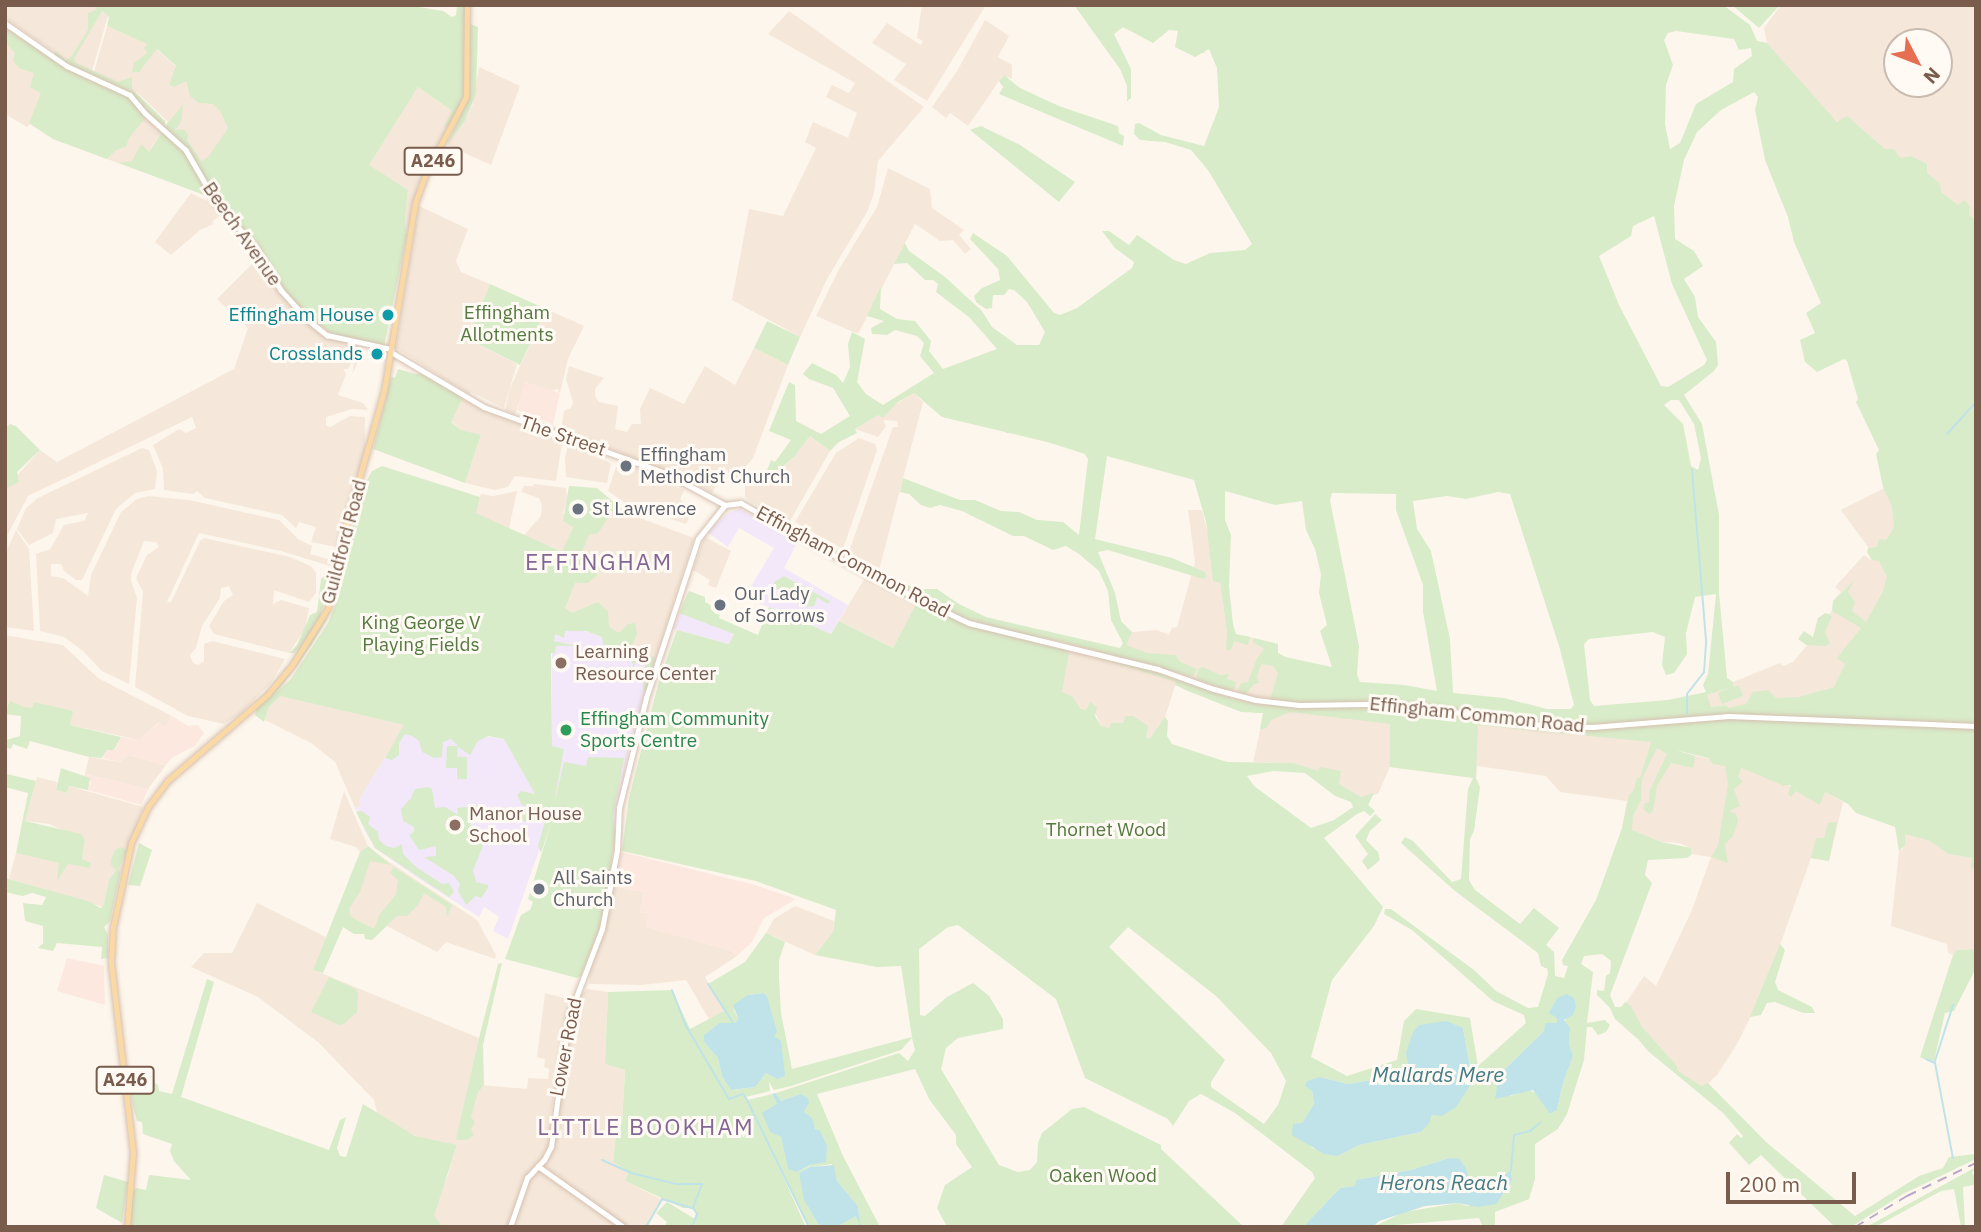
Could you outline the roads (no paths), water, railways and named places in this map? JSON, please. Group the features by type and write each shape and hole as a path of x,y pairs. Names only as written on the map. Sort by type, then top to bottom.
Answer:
{"main road":[{"name":"Guildford Road","path":"127,1227 132,1140 111,962 119,893 131,843 147,808 167,781 268,694 291,667 322,619 332,597 343,537 377,419 391,353 415,203 425,175 466,97 467,5"}],"street":[{"name":"Beech Avenue","path":"5,23 67,66 130,94 146,114 186,150 215,200 257,247 281,290 313,324 334,337 391,353"},
{"name":"The Street","path":"391,353 484,407 668,474 725,505"},
{"name":"Effingham Common Road","path":"725,505 741,503 866,573 969,623 1117,657 1263,702 1406,706 1547,726 1601,727 1729,716 1976,726"},
{"name":"Lower Road","path":"510,1227 527,1178 551,1147 563,1049 573,1000 602,929 618,842 622,795 646,698 698,539 725,505"},
{"path":"538,1167 624,1227"}],"water":[{"path":"763,993 767,996 777,1032 774,1036 781,1041 785,1076 777,1079 766,1073 755,1087 731,1090 722,1076 718,1058 704,1042 704,1035 719,1023 736,1023 738,1018 733,1005 748,995"},
{"path":"1567,994 1574,998 1576,1007 1573,1015 1564,1020 1570,1028 1569,1044 1573,1056 1557,1110 1550,1114 1533,1090 1495,1099 1499,1075 1544,1031 1545,1023 1557,1023 1557,1018 1549,1013 1557,998"},
{"name":"Mallards Mere","path":"1446,1021 1463,1028 1471,1073 1469,1087 1456,1107 1442,1116 1431,1115 1430,1122 1421,1132 1359,1145 1338,1156 1324,1154 1292,1135 1293,1124 1302,1123 1314,1104 1312,1091 1305,1086 1307,1081 1320,1077 1348,1084 1378,1079 1408,1064 1406,1053 1413,1032 1419,1025"},
{"path":"776,1093 781,1101 800,1094 808,1098 809,1103 804,1112 812,1118 815,1129 820,1131 827,1146 826,1162 810,1165 797,1172 788,1169 781,1137 770,1132 762,1113 777,1104 772,1094"},
{"name":"Herons Reach","path":"1449,1158 1459,1159 1466,1168 1472,1188 1485,1193 1511,1170 1512,1181 1496,1204 1478,1207 1458,1203 1425,1206 1379,1221 1373,1227 1303,1227 1340,1188 1355,1186 1356,1180 1411,1170"},
{"path":"834,1165 837,1181 858,1206 860,1225 856,1216 837,1227 820,1227 804,1200 799,1173 810,1167"}],"waterway":[{"path":"1947,434 1976,402"},
{"path":"1687,713 1687,694 1704,672 1706,640 1692,470"},
{"path":"708,984 734,1024"},
{"path":"672,990 686,1026 729,1099 743,1094 747,1100 809,1227"},
{"path":"1935,1061 1953,1005"},
{"path":"1926,1059 1935,1063 1953,1158"},
{"path":"1511,1170 1514,1135 1530,1131 1540,1123"},
{"path":"602,1160 631,1173 676,1184 702,1184 693,1208 697,1214 692,1227"},
{"path":"646,1227 662,1199 692,1208"}],"railway":[{"path":"1855,1227 1907,1196 1976,1163"}],"place":[{"name":"Effingham House","path":"388,315"},
{"name":"Crosslands","path":"377,354"},
{"name":"Effingham Methodist Church","path":"626,466"},
{"name":"St Lawrence","path":"578,509"},
{"name":"Our Lady of Sorrows","path":"720,605"},
{"name":"Learning Resource Center","path":"561,663"},
{"name":"Effingham Community Sports Centre","path":"566,730"},
{"name":"Manor House School","path":"455,825"},
{"name":"All Saints Church","path":"539,889"}],"district":[{"name":"EFFINGHAM","path":"599,561"},
{"name":"LITTLE BOOKHAM","path":"646,1126"}],"park label":[{"name":"Effingham Allotments","path":"507,324"},
{"name":"King George V Playing Fields","path":"421,634"},
{"name":"Thornet Wood","path":"1106,830"},
{"name":"Oaken Wood","path":"1103,1176"}]}
